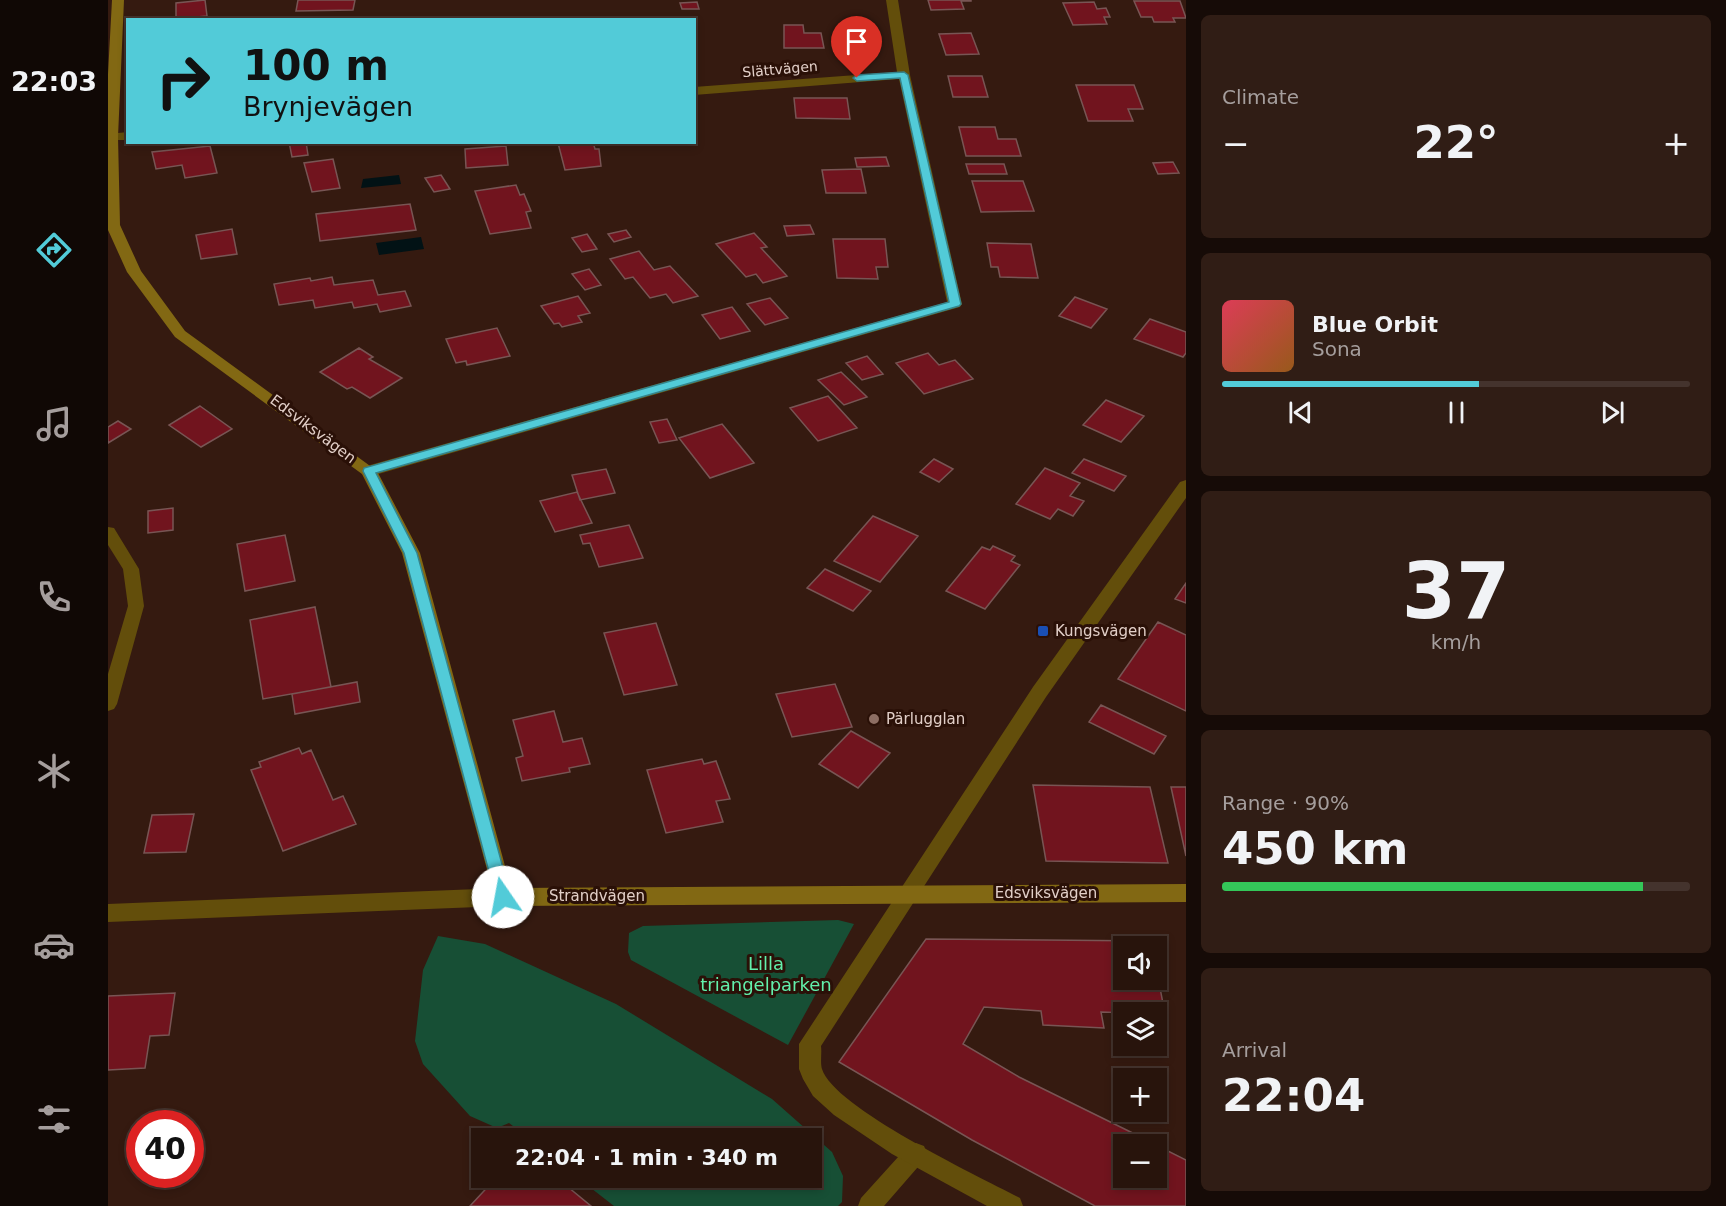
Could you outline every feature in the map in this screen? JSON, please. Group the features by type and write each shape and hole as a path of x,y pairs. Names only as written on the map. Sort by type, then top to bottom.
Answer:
{"street":[{"name":"Edsviksvägen","path":"118,0 119,136 110,225 134,272 180,334 268,395 369,471 411,553 503,897"},
{"path":"369,471 955,304 904,75 892,0"},
{"name":"Slättvägen","path":"696,91 904,75"},
{"path":"1011,1206 851,1115 826,1092 811,1073 810,1044 906,893 1133,557 1186,486"},
{"name":"Edsviksvägen","path":"906,893 1186,893"},
{"name":"Strandvägen","path":"108,913 503,897 906,893"}],"lane":[{"path":"108,532 131,569 136,606 108,704"},
{"path":"869,1206 916,1153"}],"green space":[{"name":"Lilla triangelparken","path":"838,920 854,924 788,1045 631,960 628,952 629,933 643,926"},
{"path":"438,936 485,944 616,1004 772,1099 805,1128 516,1128 509,1123 497,1128 470,1116 423,1064 415,1041 423,970"},
{"path":"822,1143 832,1152 843,1176 842,1202 838,1206 614,1206 591,1188 822,1188"}],"shaded area":[{"path":"399,175 401,184 361,188 363,179"},
{"path":"421,237 424,249 379,255 376,243"}],"building":[{"path":"205,0 207,16 176,18 176,3"},
{"path":"298,0 355,0 353,10 296,11"},
{"path":"928,0 971,1 961,1 964,9 931,10"},
{"path":"1134,1 1180,1 1186,18 1173,18 1175,22 1154,22 1152,17 1141,17"},
{"path":"697,2 699,9 682,9 680,3"},
{"path":"1094,2 1097,9 1106,8 1110,17 1104,17 1107,24 1073,25 1063,3"},
{"path":"784,25 803,25 804,33 821,33 824,48 784,48"},
{"path":"971,33 979,54 946,55 939,34"},
{"path":"948,76 982,76 988,97 953,97"},
{"path":"1076,85 1134,85 1143,109 1128,109 1133,121 1088,121"},
{"path":"794,98 847,98 850,119 796,118"},
{"path":"959,127 995,127 998,139 1016,139 1021,156 966,156"},
{"path":"289,144 306,144 308,155 292,157"},
{"path":"558,144 594,144 595,149 599,149 601,166 565,170"},
{"path":"210,146 217,173 185,178 182,165 156,169 152,152"},
{"path":"506,146 508,165 466,168 465,149"},
{"path":"886,157 889,166 857,167 855,158"},
{"path":"333,159 340,188 312,192 304,163"},
{"path":"1173,162 1179,173 1158,174 1153,163"},
{"path":"966,164 1004,164 1007,174 969,174"},
{"path":"861,169 866,193 826,193 822,170"},
{"path":"441,175 450,189 434,192 425,178"},
{"path":"972,181 1023,181 1034,211 981,212"},
{"path":"516,185 520,195 524,194 531,211 526,212 531,228 490,234 475,191"},
{"path":"410,204 416,230 320,241 316,214"},
{"path":"810,225 814,234 787,236 784,226"},
{"path":"232,229 237,254 201,259 196,235"},
{"path":"626,230 631,237 614,242 608,234"},
{"path":"754,233 767,247 761,248 787,276 763,283 756,274 746,277 716,244"},
{"path":"587,234 597,249 582,252 572,238"},
{"path":"833,239 885,239 888,267 876,267 878,279 837,278"},
{"path":"987,243 1031,244 1038,278 1000,277 998,267 991,267"},
{"path":"639,251 654,270 670,266 698,296 673,303 666,294 650,298 633,277 625,279 610,259"},
{"path":"589,269 601,285 585,290 572,274"},
{"path":"332,277 334,285 373,280 378,295 405,291 411,306 380,312 377,304 354,308 352,302 315,308 313,300 279,305 274,284"},
{"path":"578,296 590,313 578,316 582,322 562,327 559,323 554,324 541,306"},
{"path":"1075,297 1107,309 1091,328 1059,316"},
{"path":"770,298 788,318 765,325 747,304"},
{"path":"732,307 750,331 720,339 702,315"},
{"path":"1150,319 1186,332 1186,353 1183,357 1134,339"},
{"path":"497,328 510,356 467,365 466,361 456,363 446,339"},
{"path":"359,348 373,357 369,359 402,378 370,398 352,387 347,389 320,372"},
{"path":"928,353 939,365 955,360 973,379 924,394 896,363"},
{"path":"867,356 883,374 862,380 846,363"},
{"path":"841,372 867,397 844,405 818,380"},
{"path":"828,396 857,428 818,441 790,408"},
{"path":"1106,400 1144,416 1121,442 1083,425"},
{"path":"200,406 232,429 201,447 169,425"},
{"path":"667,419 677,440 659,443 650,422"},
{"path":"118,421 131,429 108,443 108,427"},
{"path":"722,424 754,463 710,478 679,438"},
{"path":"934,459 953,469 939,482 920,472"},
{"path":"1084,459 1126,476 1114,491 1072,473"},
{"path":"1045,468 1080,483 1070,496 1084,501 1073,516 1058,509 1050,519 1016,504"},
{"path":"606,469 615,493 580,500 572,475"},
{"path":"577,492 592,523 555,532 540,501"},
{"path":"173,508 173,530 148,533 148,511"},
{"path":"873,516 918,536 880,582 834,561"},
{"path":"629,525 643,558 599,567 590,543 583,544 580,535"},
{"path":"285,535 295,581 245,591 237,544"},
{"path":"993,546 1015,556 1011,561 1020,565 985,609 946,591 982,547 990,550"},
{"path":"825,569 871,591 853,611 807,588"},
{"path":"1186,583 1186,603 1175,599"},
{"path":"315,607 331,687 263,699 250,620"},
{"path":"1158,622 1186,635 1186,711 1118,679"},
{"path":"656,623 677,685 624,695 604,633"},
{"path":"357,682 360,702 295,714 292,694"},
{"path":"835,684 852,727 792,737 776,694"},
{"path":"1101,705 1166,736 1154,754 1089,722"},
{"path":"554,711 563,742 582,738 590,764 569,768 570,772 522,781 516,758 523,756 513,720"},
{"path":"851,731 890,753 858,788 819,764"},
{"path":"299,748 302,754 311,750 333,800 343,796 356,824 283,851 251,770 261,767 259,762"},
{"path":"702,759 704,764 716,761 730,799 716,801 723,822 666,833 647,770"},
{"path":"1033,785 1150,787 1168,863 1046,861"},
{"path":"1171,787 1186,787 1186,856"},
{"path":"194,814 186,852 144,853 152,815"},
{"path":"926,939 1113,941 1113,990 1160,990 1163,1002 1113,1002 1113,1012 1101,1012 1104,1028 1043,1025 1041,1011 984,1007 963,1044 1019,1077 1135,1134 1113,1134 1113,1188 1167,1188 1167,1150 1186,1160 1186,1206 1095,1206 972,1140 839,1062"},
{"path":"175,993 169,1035 150,1036 145,1068 108,1070 108,996"},
{"path":"487,1188 569,1188 591,1206 470,1206"}],"place":[{"name":"Kungsvägen","path":"1043,631"},
{"name":"Pärlugglan","path":"874,719"}],"route":[{"path":"503,897 411,553 369,471 955,304 904,75 857,78"}]}
